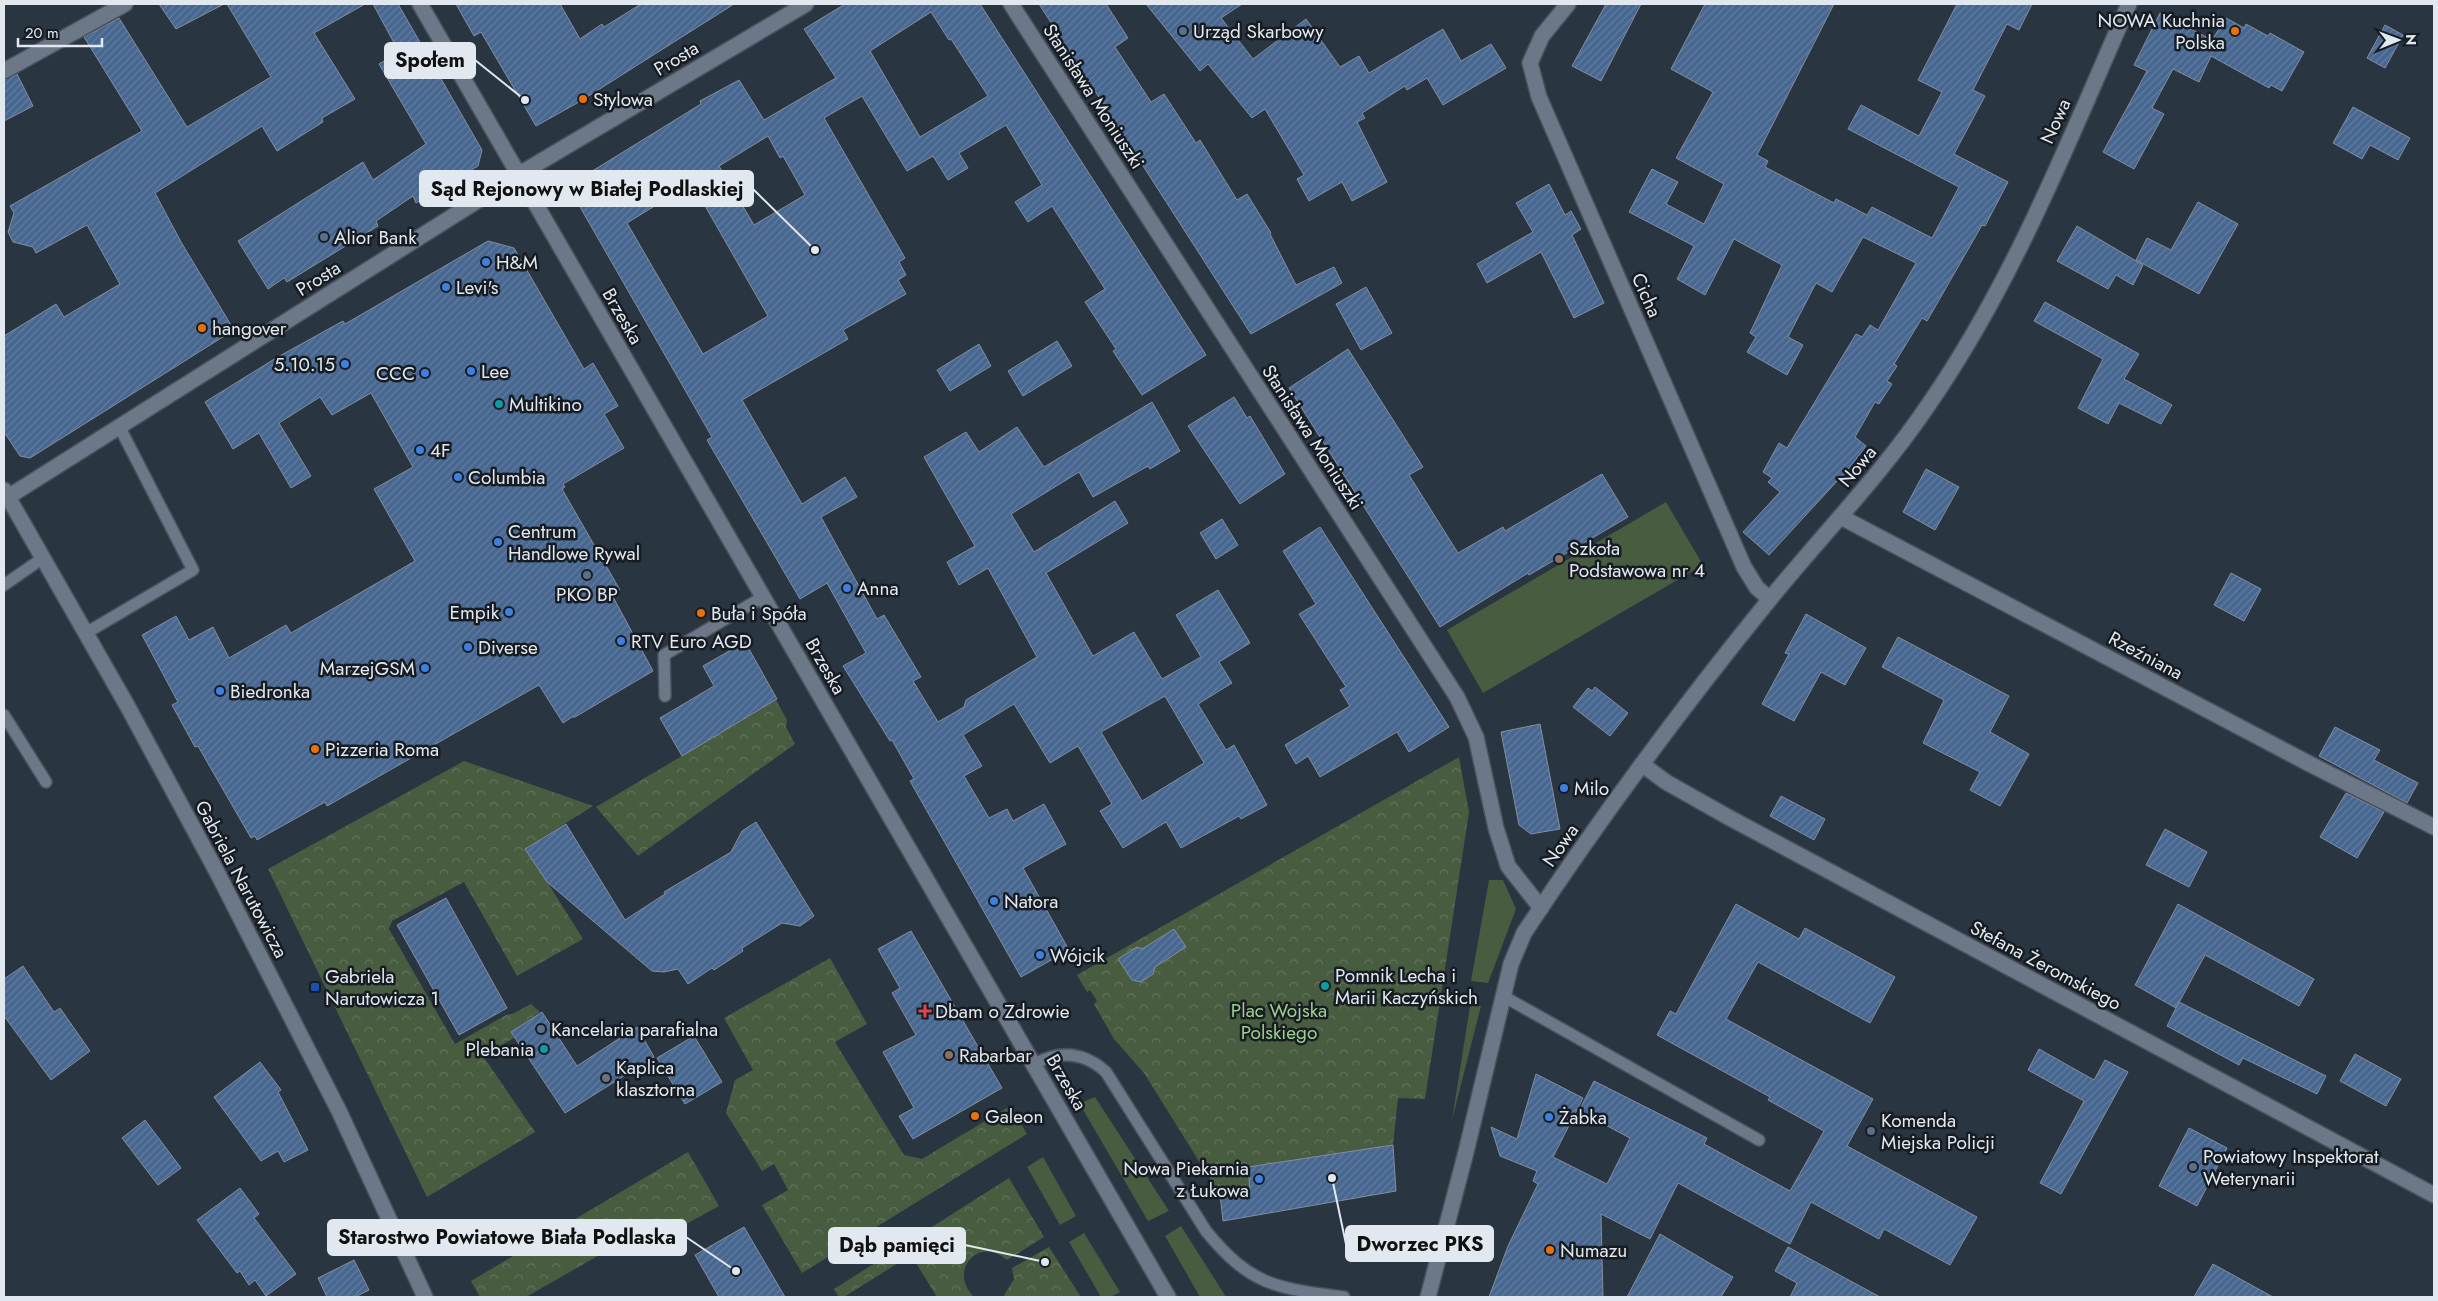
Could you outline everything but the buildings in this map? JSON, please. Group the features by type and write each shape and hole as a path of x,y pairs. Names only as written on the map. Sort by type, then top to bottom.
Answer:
{"street":[{"path":"4,71 125,4"},
{"name":"Brzeska","path":"420,4 1168,1297"},
{"name":"Stanisława Moniuszki","path":"1011,4 1457,697 1476,737 1496,828 1508,866 1541,908"},
{"name":"Cicha","path":"1568,4 1542,36 1530,63 1539,97 1744,567 1757,588 1770,599"},
{"name":"Nowa","path":"1541,908 1643,765 1770,599 1887,463 1931,402 2014,259 2129,4"},
{"name":"Prosta","path":"5,495 120,428 518,175 800,5"},
{"name":"Gabriela Narutowicza","path":"5,495 128,706 218,874 334,1102 425,1297"},
{"name":"Rzeźniana","path":"1841,517 2298,758 2434,827"},
{"name":"Stefana Żeromskiego","path":"1643,765 1666,782 1728,817 2434,1196"},
{"path":"1428,1297 1466,1152 1503,996 1524,933 1541,908"}],"lane":[{"path":"86,632 193,570 120,428"},
{"path":"4,585 43,558"},
{"path":"665,696 664,655 763,597"},
{"path":"4,715 46,782"},
{"path":"1503,996 1759,1140"},
{"path":"1034,1064 1057,1054 1072,1054 1097,1064 1106,1072 1206,1231 1225,1255 1246,1272 1286,1288 1344,1297"}],"green space":[{"path":"1666,502 1703,565 1483,693 1447,630"},
{"path":"776,700 787,720 786,727 795,744 638,856 596,807"},
{"name":"Plac Wojska Polskiego","path":"1459,757 1469,812 1425,1099 1398,1098 1393,1145 1270,1189 1220,1195 1144,1073 1114,1039 1094,1004 1097,1001 1090,990 1087,992 1077,975"},
{"path":"464,761 593,806 526,848 583,939 517,976 464,882 392,921 389,929 455,1044 506,1015 512,1014 531,1004 540,1012 511,1032 514,1038 483,1056 535,1132 427,1197 268,869"},
{"path":"1489,880 1503,880 1516,909 1488,983 1471,981"},
{"path":"830,958 867,1024 835,1042 904,1155 922,1159 1010,1106 1027,1134 802,1273 762,1205 788,1190 774,1164 762,1171 726,1113 735,1080 753,1070 724,1018"},
{"path":"1470,1006 1481,1006 1452,1120"},
{"path":"1095,1097 1169,1211 1148,1221 1082,1108 1083,1102"},
{"path":"688,1152 719,1206 641,1249 629,1238 526,1297 480,1297 471,1281"},
{"path":"1043,1157 1076,1216 1060,1225 1027,1167"},
{"path":"1009,1178 1044,1237 1007,1260 997,1253 987,1251 970,1259 965,1267 964,1276 967,1287 974,1297 937,1297 911,1255 844,1297 839,1297 834,1289"},
{"path":"1181,1226 1226,1297 1200,1297 1165,1236"},
{"path":"1084,1233 1120,1292 1111,1297 1101,1297 1069,1242"},
{"path":"1049,1247 1081,1297 1003,1297 1014,1279 1012,1268"}],"place":[{"name":"Urząd Skarbowy","path":"1183,31"},
{"name":"NOWA Kuchnia Polska","path":"2235,31"},
{"name":"Stylowa","path":"583,99"},
{"name":"Społem","path":"525,100"},
{"name":"Alior Bank","path":"324,237"},
{"name":"Sąd Rejonowy w Białej Podlaskiej","path":"815,250"},
{"name":"H&M","path":"486,262"},
{"name":"Levi's","path":"446,287"},
{"name":"hangover","path":"202,328"},
{"name":"5.10.15","path":"345,364"},
{"name":"Lee","path":"471,371"},
{"name":"CCC","path":"425,373"},
{"name":"Multikino","path":"499,404"},
{"name":"4F","path":"420,450"},
{"name":"Columbia","path":"458,477"},
{"name":"Centrum Handlowe Rywal","path":"498,542"},
{"name":"Szkoła Podstawowa nr 4","path":"1559,559"},
{"name":"PKO BP","path":"587,575"},
{"name":"Anna","path":"847,588"},
{"name":"Empik","path":"509,612"},
{"name":"Buła i Spóła","path":"701,613"},
{"name":"RTV Euro AGD","path":"621,641"},
{"name":"Diverse","path":"468,647"},
{"name":"MarzejGSM","path":"425,668"},
{"name":"Biedronka","path":"220,691"},
{"name":"Pizzeria Roma","path":"315,749"},
{"name":"Milo","path":"1564,788"},
{"name":"Natora","path":"994,901"},
{"name":"Wójcik","path":"1040,955"},
{"name":"Pomnik Lecha i Marii Kaczyńskich","path":"1325,986"},
{"name":"Gabriela Narutowicza 1","path":"315,987"},
{"name":"Dbam o Zdrowie","path":"925,1011"},
{"name":"Kancelaria parafialna","path":"541,1029"},
{"name":"Plebania","path":"544,1049"},
{"name":"Rabarbar","path":"949,1055"},
{"name":"Kaplica klasztorna","path":"606,1078"},
{"name":"Galeon","path":"975,1116"},
{"name":"Żabka","path":"1549,1117"},
{"name":"Komenda Miejska Policji","path":"1871,1131"},
{"name":"Powiatowy Inspektorat Weterynarii","path":"2193,1167"},
{"name":"Dworzec PKS","path":"1332,1178"},
{"name":"Nowa Piekarnia z Łukowa","path":"1259,1179"},
{"name":"Numazu","path":"1550,1250"},
{"name":"Dąb pamięci","path":"1045,1262"},
{"name":"Starostwo Powiatowe Biała Podlaska","path":"736,1271"}]}
